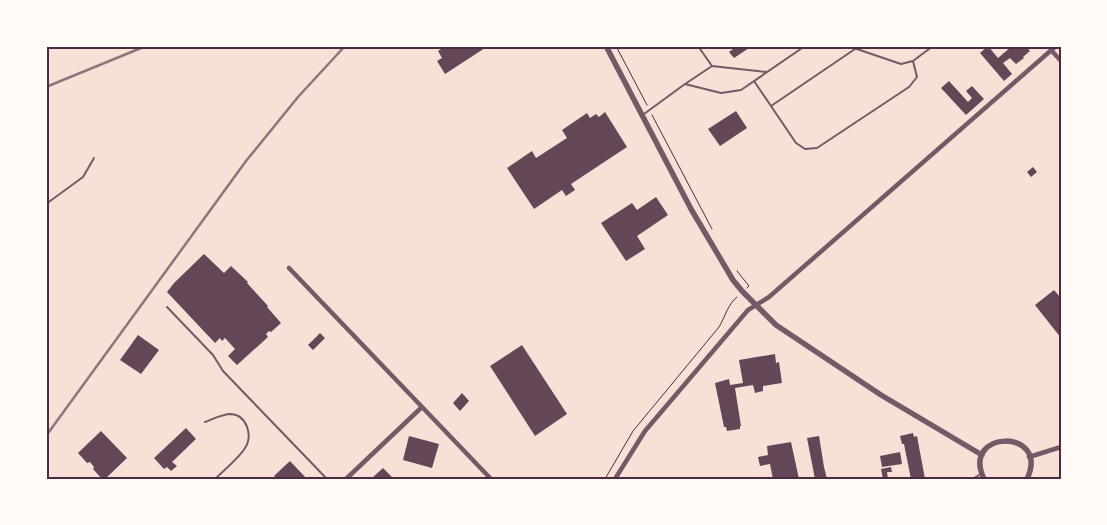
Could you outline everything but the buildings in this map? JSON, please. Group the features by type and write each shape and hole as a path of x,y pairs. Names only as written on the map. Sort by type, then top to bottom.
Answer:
{"street":[{"path":"606,46 691,210 733,280 742,291 776,326 881,395 982,455"},
{"path":"615,479 645,431 748,310 769,296 1056,46"},
{"path":"1051,50 1061,61"},
{"path":"289,268 491,479"},
{"path":"346,479 422,407"},
{"path":"983,476 980,464 982,455 992,444 1007,440 1021,445 1030,457 1031,468 1027,479"},
{"path":"1030,457 1061,448"}],"lane":[{"path":"698,46 712,66"},
{"path":"685,84 721,94 741,90 805,46"},
{"path":"848,46 901,64 914,61 933,46"},
{"path":"771,106 855,49"},
{"path":"754,81 796,143 805,149 817,148 909,87 917,77 914,61"},
{"path":"642,116 712,66 767,72"},
{"path":"46,204 83,177 94,158"},
{"path":"167,307 213,355 223,371 327,479"},
{"path":"205,422 233,414 243,420 248,429 249,437 245,448 215,479"},
{"path":"972,479 983,476"}],"path":[{"path":"616,46 714,232"},
{"path":"605,479 632,431 719,327 731,302 749,286 733,267"}],"railway":[{"path":"46,87 146,46"},
{"path":"46,436 246,161 298,97 345,46"}]}
